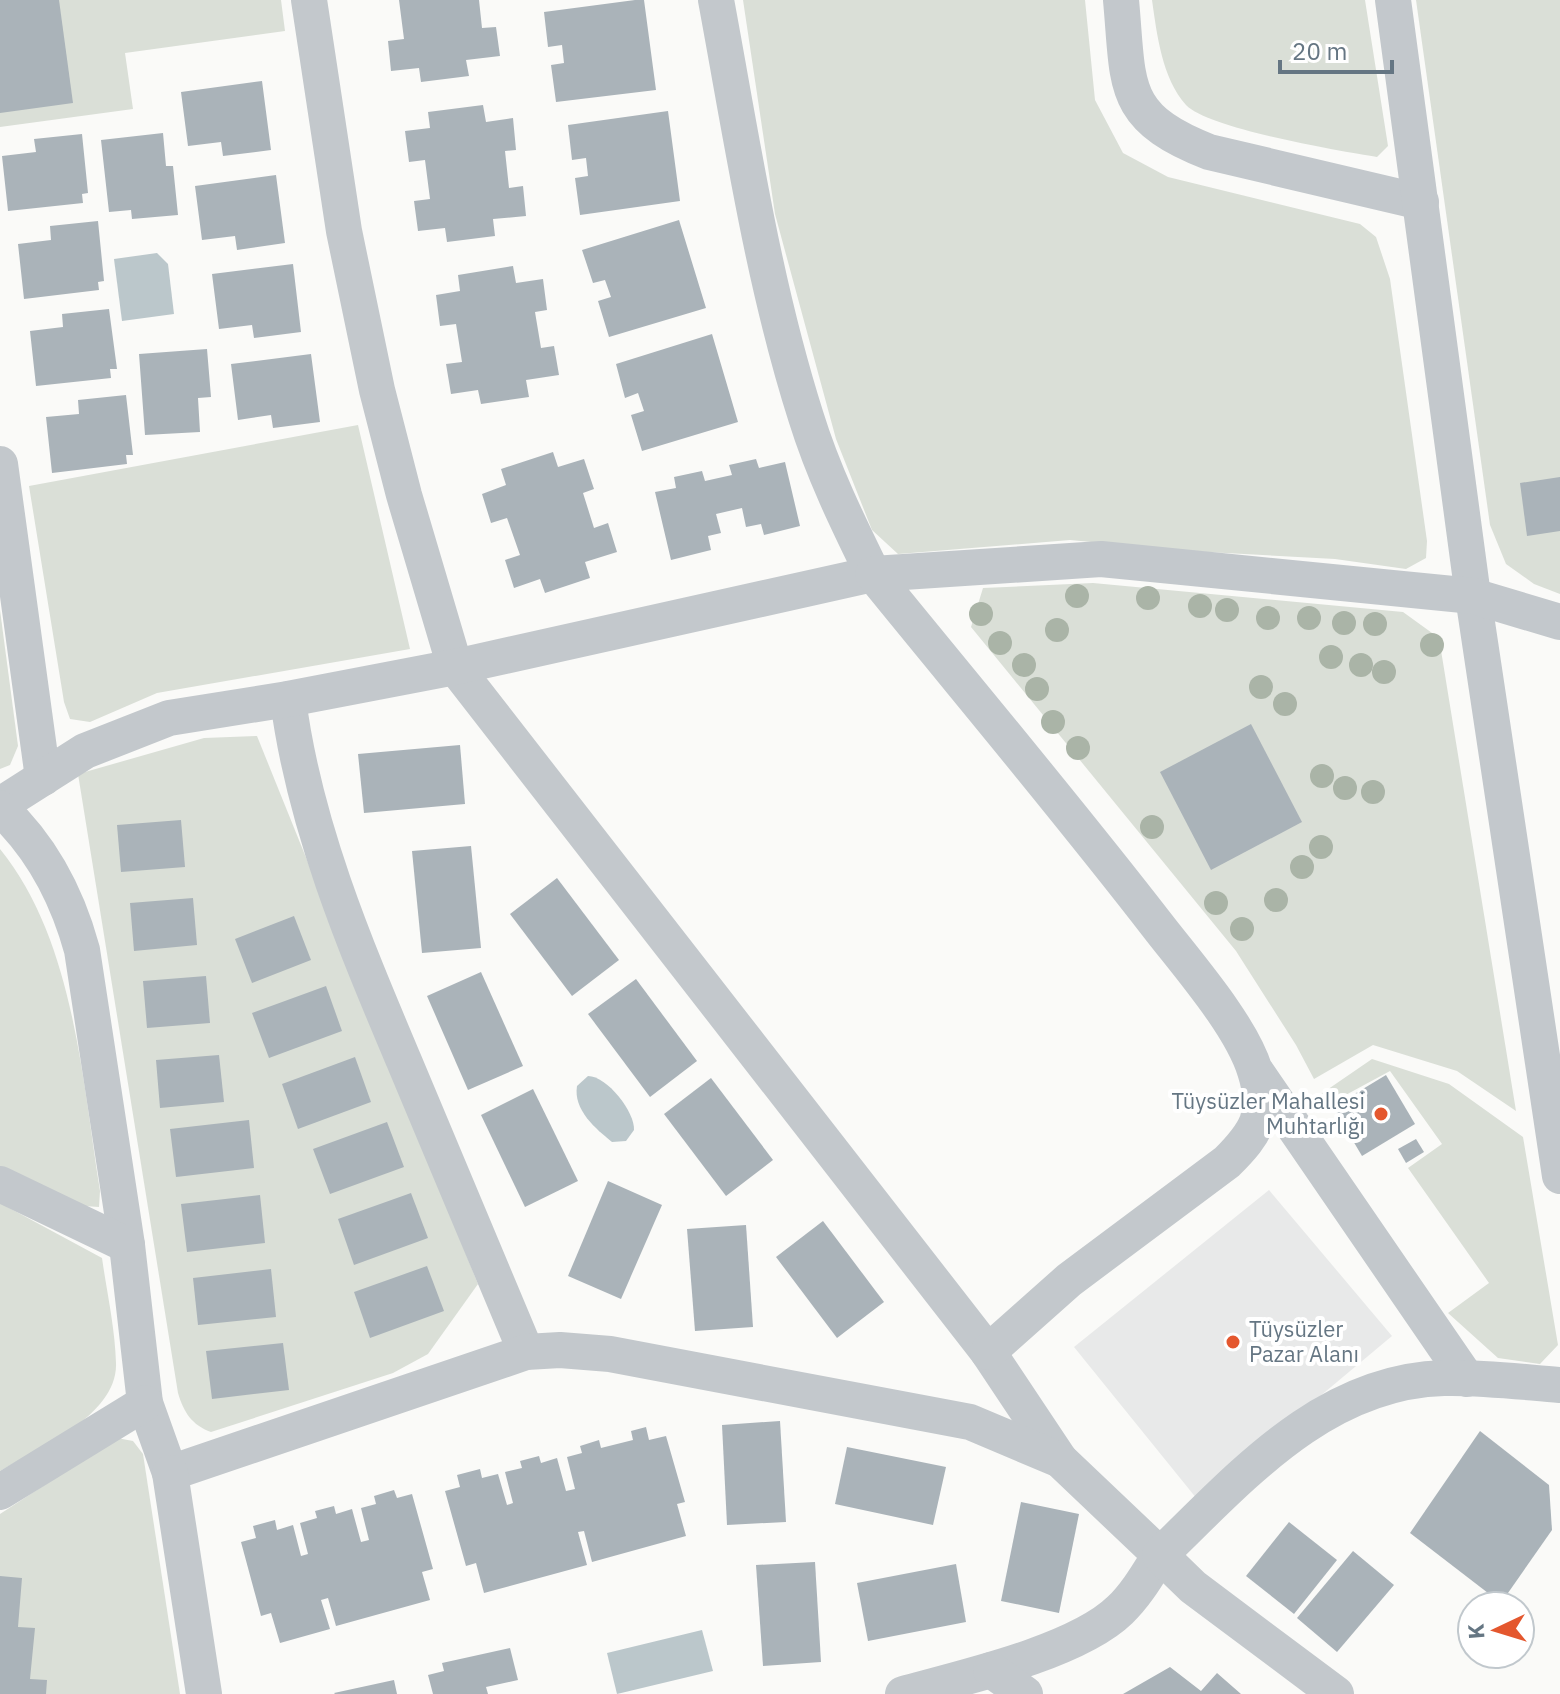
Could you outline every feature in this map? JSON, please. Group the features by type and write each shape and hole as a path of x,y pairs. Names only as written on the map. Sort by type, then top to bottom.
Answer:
{"street":[{"path":"309,0 344,231 377,390 455,667 988,1352 1060,1460 1193,1587 1336,1694"},
{"path":"716,0 762,250 806,418 836,499 873,574 1209,992 1255,1070 1467,1379"},
{"path":"1121,0 1129,84 1139,106 1157,127 1180,141 1209,152 1421,202"},
{"path":"1393,0 1473,596 1560,1176"},
{"path":"0,464 43,778"},
{"path":"204,1694 170,1473 145,1403 127,1245 90,990 72,914 57,880 17,824 0,807 85,751 169,718 455,667 873,574 1101,559 1473,596 1560,622"},
{"path":"288,699 299,770 312,818 373,987 526,1352"},
{"path":"1530,987 1560,1008"},
{"path":"988,1352 1069,1280 1227,1162 1247,1143 1258,1125 1261,1107 1255,1070"},
{"path":"0,1184 127,1245"},
{"path":"170,1473 526,1352 560,1350 610,1354 970,1422 1060,1460"},
{"path":"903,1694 991,1670 1079,1638 1100,1626 1121,1610 1160,1555 1248,1470 1333,1406 1363,1393 1442,1378 1560,1385"},
{"path":"0,1492 145,1403"},
{"path":"991,1670 1025,1694"}],"shaded area":[{"path":"0,0 281,0 285,31 125,53 133,109 0,127"},
{"path":"743,0 1085,0 1095,100 1123,153 1168,177 1360,224 1376,237 1390,279 1427,541 1426,558 1406,569 1335,559 1188,551 1070,540 898,554 872,530 836,439 775,214"},
{"path":"1152,0 1365,0 1388,146 1377,157 1359,154 1247,130 1199,114 1186,105 1171,82 1162,56"},
{"path":"1416,0 1560,0 1560,594 1534,584 1506,564 1490,525"},
{"path":"157,253 168,264 174,314 122,321 114,259"},
{"path":"358,425 410,649 157,693 90,722 70,719 64,702 29,486"},
{"path":"1093,583 1403,612 1439,638 1516,1111 1457,1071 1373,1045 1314,1079 1236,951 971,627 983,588"},
{"path":"0,610 18,746 10,765 0,769"},
{"path":"257,736 478,1284 428,1354 393,1373 211,1432 190,1417 178,1393 78,774 204,738"},
{"path":"0,849 25,885 44,925 59,968 80,1058 100,1191 99,1207 84,1206 0,1170"},
{"path":"1372,1059 1449,1084 1523,1137 1558,1345 1540,1364 1498,1358 1448,1313 1489,1283 1408,1168 1442,1144 1390,1071 1329,1104 1321,1094"},
{"path":"588,1076 611,1088 625,1105 634,1130 626,1141 612,1142 582,1111 577,1086"},
{"name":"Tüysüzler Pazar Alanı","path":"1269,1190 1392,1336 1197,1499 1074,1347"},
{"path":"0,1203 102,1258 116,1363 113,1382 104,1399 90,1414 73,1428 0,1471"},
{"path":"117,1438 133,1441 143,1454 180,1694 0,1694 0,1514"},
{"path":"702,1630 713,1671 617,1694 607,1653"}],"building":[{"path":"0,0 59,0 73,103 0,113"},
{"path":"399,0 479,0 482,28 496,27 500,56 466,60 469,76 421,82 419,68 391,71 388,41 404,39"},
{"path":"644,0 656,90 556,102 551,65 564,63 562,45 548,47 544,12"},
{"path":"262,81 271,150 223,156 221,142 188,146 181,92"},
{"path":"483,105 486,122 513,118 516,150 505,151 509,188 523,186 526,216 493,219 495,236 447,242 445,228 418,231 414,201 430,199 425,160 409,162 405,131 430,128 428,112"},
{"path":"668,111 680,201 580,215 575,178 588,176 586,158 572,160 568,125"},
{"path":"163,133 166,166 173,166 178,215 132,219 131,210 109,212 101,140"},
{"path":"82,134 88,193 82,194 83,203 8,211 2,156 36,152 34,139"},
{"path":"276,175 285,243 237,250 235,236 202,240 195,186"},
{"path":"679,220 706,308 609,337 598,301 611,297 605,280 593,283 582,250"},
{"path":"98,221 104,281 98,282 99,290 24,299 18,244 51,240 50,226"},
{"path":"293,264 301,332 254,338 252,325 219,329 212,274"},
{"path":"513,266 516,283 543,279 547,310 535,312 541,348 554,346 559,375 526,380 529,397 481,404 478,390 451,394 446,364 462,362 456,324 440,326 436,295 460,291 458,275"},
{"path":"109,309 117,369 110,369 111,378 36,386 30,331 63,327 62,314"},
{"path":"712,334 738,422 642,451 631,415 644,411 638,393 625,398 616,364"},
{"path":"207,349 211,397 198,398 200,432 145,435 139,354"},
{"path":"311,354 320,422 273,428 271,415 238,420 231,364"},
{"path":"126,395 133,455 126,455 127,464 52,473 46,417 79,414 78,400"},
{"path":"553,452 558,467 584,459 594,489 583,493 594,528 608,523 617,552 585,562 590,578 545,593 540,579 514,588 505,560 520,555 507,518 491,523 482,494 506,485 501,469"},
{"path":"756,459 759,468 785,462 800,526 764,535 761,524 746,527 742,508 716,514 721,533 708,536 711,550 671,560 655,492 676,488 674,477 702,471 705,481 732,475 729,465"},
{"path":"1560,477 1560,531 1527,536 1520,483"},
{"path":"1251,724 1302,822 1211,870 1160,772"},
{"path":"460,745 465,804 364,813 358,754"},
{"path":"181,820 185,867 121,872 117,825"},
{"path":"471,846 481,948 422,953 412,851"},
{"path":"557,878 619,960 572,996 510,914"},
{"path":"193,898 197,945 134,951 130,903"},
{"path":"294,916 311,960 252,983 235,939"},
{"path":"481,972 523,1066 468,1090 427,996"},
{"path":"206,976 210,1023 147,1028 143,981"},
{"path":"636,979 697,1061 650,1097 588,1014"},
{"path":"326,986 342,1031 269,1058 252,1013"},
{"path":"219,1055 224,1102 160,1108 156,1060"},
{"path":"355,1057 371,1102 298,1129 282,1084"},
{"path":"1386,1075 1415,1124 1362,1156 1333,1107"},
{"path":"711,1078 773,1160 726,1196 664,1114"},
{"path":"533,1089 578,1181 525,1207 481,1115"},
{"path":"249,1120 254,1168 176,1177 170,1129"},
{"path":"387,1122 404,1167 330,1194 313,1149"},
{"path":"1416,1139 1424,1152 1406,1163 1398,1149"},
{"path":"608,1181 662,1205 621,1299 568,1276"},
{"path":"411,1193 428,1238 354,1265 338,1219"},
{"path":"260,1195 265,1243 187,1252 181,1204"},
{"path":"823,1221 884,1302 837,1338 776,1257"},
{"path":"746,1225 753,1327 695,1331 687,1229"},
{"path":"427,1266 444,1311 370,1338 354,1292"},
{"path":"271,1269 276,1317 198,1325 193,1278"},
{"path":"283,1343 289,1390 212,1399 206,1351"},
{"path":"780,1421 786,1522 727,1525 722,1425"},
{"path":"646,1427 649,1440 666,1436 685,1502 677,1504 686,1536 592,1562 584,1531 578,1532 587,1565 484,1593 476,1563 466,1566 445,1491 460,1487 457,1475 480,1469 482,1478 498,1474 507,1505 513,1503 505,1472 522,1468 520,1461 539,1456 541,1463 557,1458 566,1491 575,1489 567,1457 582,1453 580,1446 599,1440 601,1448 633,1440 631,1431"},
{"path":"1480,1431 1549,1485 1552,1530 1510,1590 1484,1590 1410,1533"},
{"path":"847,1447 946,1467 933,1525 835,1504"},
{"path":"394,1490 397,1498 412,1494 433,1569 422,1572 430,1600 336,1626 328,1598 321,1600 330,1629 280,1643 271,1613 261,1616 241,1542 256,1538 253,1526 275,1520 277,1530 293,1525 301,1556 308,1554 300,1523 317,1518 315,1511 334,1506 336,1514 352,1509 361,1542 369,1540 361,1508 376,1504 374,1496"},
{"path":"1021,1502 1079,1514 1059,1613 1001,1601"},
{"path":"1289,1522 1337,1560 1294,1614 1246,1576"},
{"path":"1353,1551 1394,1585 1337,1652 1297,1618"},
{"path":"815,1562 821,1662 763,1666 756,1565"},
{"path":"956,1564 966,1622 868,1641 857,1583"},
{"path":"0,1576 22,1578 18,1627 35,1628 30,1679 47,1680 46,1694 0,1694"},
{"path":"510,1648 518,1680 486,1687 488,1694 433,1694 428,1675 444,1671 442,1663"},
{"path":"1170,1667 1201,1691 1217,1673 1241,1694 1123,1694"},
{"path":"394,1680 397,1694 334,1693"}],"place":[{"name":"Tüysüzler Mahallesi Muhtarlığı","path":"1381,1114"},
{"name":"Tüysüzler Pazar Alanı","path":"1233,1342"}]}
